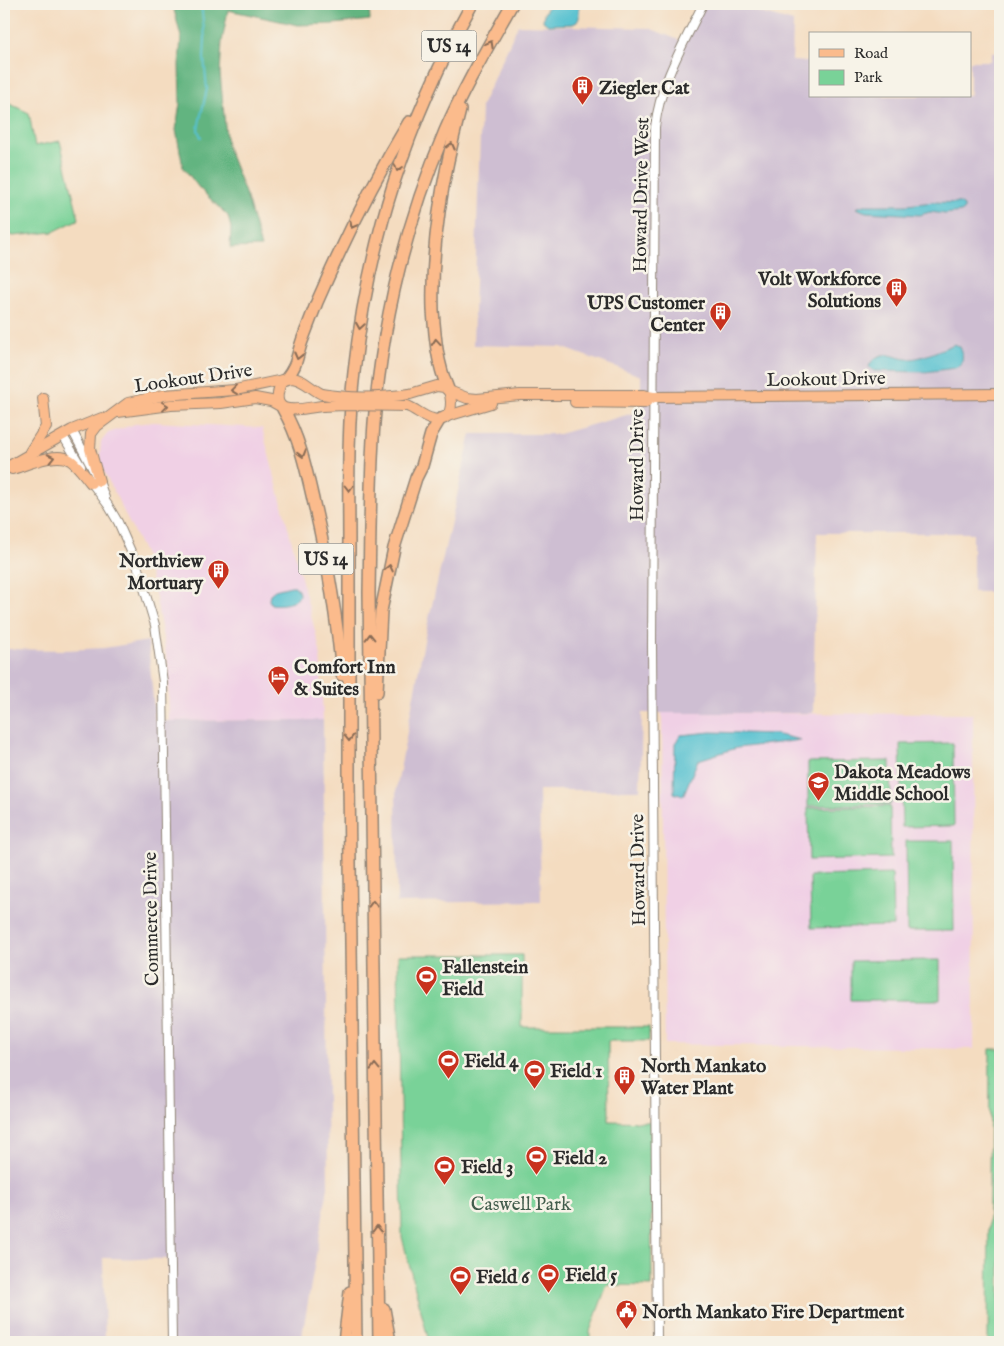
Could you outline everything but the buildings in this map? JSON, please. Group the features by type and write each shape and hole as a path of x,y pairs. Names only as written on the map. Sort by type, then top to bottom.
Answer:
{"highway":[{"name":"US 14","path":"356,1342 349,713 349,470 354,374 368,281 398,167 428,90 472,4"},
{"name":"US 14","path":"379,1342 369,592 374,422 384,339 394,291 418,206 446,130 467,84 512,4"},
{"path":"449,390 438,362 434,323 433,288 436,226 449,153 467,84"},
{"path":"284,380 296,366 302,342 314,311 346,238 392,150 428,90"},
{"name":"US 14","path":"281,408 289,419 303,455 330,574 338,629 343,691 349,713"},
{"path":"371,720 378,686 382,611 394,548 431,434 442,418"},
{"path":"344,1342 355,1241"},
{"path":"378,1278 390,1342"}],"main road":[{"name":"Lookout Drive","path":"4,471 28,454 141,399 182,393 235,390 297,378 314,391 332,396 410,394 437,386 467,398 478,399 520,394 643,395 653,398 1000,394"},
{"name":"Lookout Drive","path":"281,408 277,393 284,380"},
{"path":"442,418 451,411 449,390"},
{"path":"28,454 46,427 43,398"},
{"name":"Lookout Drive","path":"112,414 171,405 207,404 255,398 271,401 281,408 296,410 344,405 407,406 428,417 442,418 479,405 500,401 522,399 644,402 653,398"},
{"path":"95,482 89,441 91,434 97,426 112,414"},
{"path":"4,471 61,456 68,458 95,482"}],"street":[{"name":"Howard Drive West","path":"653,398 657,111 672,69 703,4"},
{"name":"Howard Drive","path":"653,398 652,825 657,1342"},
{"name":"Commerce Drive","path":"68,433 128,542 149,601 157,635 163,682 172,1342"}],"shaded area":[{"path":"698,4 731,4 793,22 792,61 809,62 809,98 972,98 972,61 990,61 992,52 1000,51 1000,592 973,592 973,533 817,533 813,713 642,713 640,790 539,790 541,901 397,903 396,791 425,636 471,434 559,434 641,411 641,376 561,347 473,345 481,106 518,25 649,28 681,41"},
{"path":"154,422 262,428 320,650 323,720 169,721 168,666 155,593 144,553 101,465 100,454 101,442 108,433 135,424"},
{"path":"148,641 155,721 323,720 328,1187 301,1342 167,1342 168,1259 103,1258 105,1342 4,1342 4,649 66,650 104,648"},
{"name":"Dakota Meadows Middle School","path":"662,713 973,714 974,1049 665,1044"}],"green space":[{"path":"171,4 369,4 370,20 334,24 298,25 228,10 222,42 220,73 227,147 247,198 261,247 230,248 231,228 228,216 199,188 183,167 176,130 180,103 179,65 181,37"},
{"path":"4,101 29,113 35,146 60,141 79,219 53,232 13,236 4,231"},
{"path":"953,743 954,826 902,827 900,744"},
{"path":"890,761 891,804 808,806 808,762"},
{"path":"890,806 891,858 809,860 808,808"},
{"path":"906,841 953,841 954,931 907,931"},
{"path":"892,874 893,926 811,928 810,876"},
{"name":"Caswell Park","path":"398,955 522,955 522,1027 649,1027 649,1041 608,1041 609,1121 650,1122 652,1286 607,1285 590,1331 590,1342 429,1342 402,1237"},
{"path":"940,960 940,1000 851,1000 851,961"},
{"path":"990,1049 1000,1049 1000,1342 988,1342"}],"water":[{"path":"549,4 579,4 579,18 577,22 573,24 548,25 543,21"},
{"path":"934,202 960,203 964,206 964,210 945,214 930,212 920,215 866,212 856,208 864,205 907,205"},
{"path":"955,344 960,347 963,356 962,362 955,368 925,372 874,371 869,367 874,359 880,356 890,355 906,359 916,358"},
{"path":"295,586 298,591 299,596 296,599 287,603 271,604 269,600 270,594 275,590"},
{"path":"711,732 774,734 801,740 737,748 698,760 683,796 674,793 675,743 681,735"}],"waterway":[{"path":"201,4 205,38 204,58 207,89 198,130 201,137"}],"place":[{"name":"Ziegler Cat","path":"583,106"},
{"name":"Volt Workforce Solutions","path":"897,308"},
{"name":"UPS Customer Center","path":"721,332"},
{"name":"Northview Mortuary","path":"219,590"},
{"name":"Comfort Inn & Suites","path":"278,696"},
{"name":"Dakota Meadows Middle School","path":"818,801"},
{"name":"Fallenstein Field","path":"426,996"},
{"name":"Field 4","path":"448,1079"},
{"name":"Field 1","path":"534,1089"},
{"name":"North Mankato Water Plant","path":"625,1095"},
{"name":"Field 2","path":"537,1176"},
{"name":"Field 3","path":"445,1185"},
{"name":"Field 5","path":"549,1293"},
{"name":"Field 6","path":"460,1295"},
{"name":"North Mankato Fire Department","path":"626,1330"}]}
